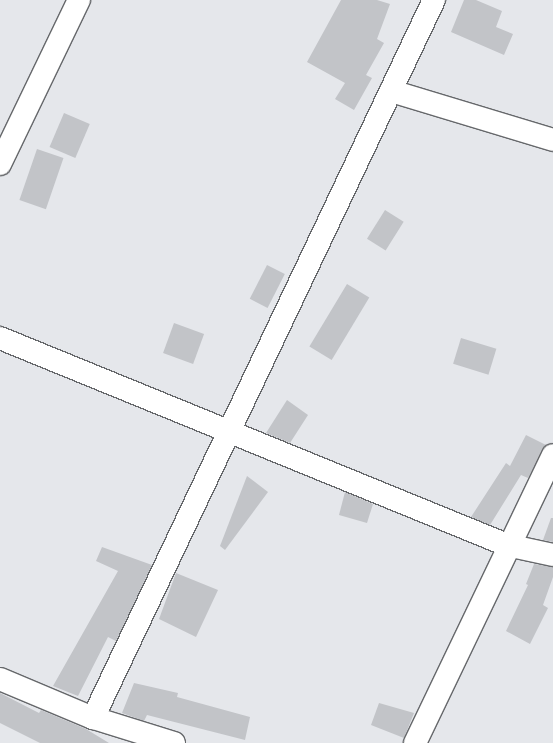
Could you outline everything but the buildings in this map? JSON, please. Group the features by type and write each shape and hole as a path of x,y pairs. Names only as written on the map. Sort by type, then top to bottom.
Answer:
{"street":[{"path":"0,164 79,0"},
{"path":"93,718 226,432 434,0"},
{"path":"391,91 553,140"},
{"path":"0,338 90,372 226,432 507,545 553,555"},
{"path":"415,743 507,545 553,455"},
{"path":"0,680 93,718 174,743"}]}
